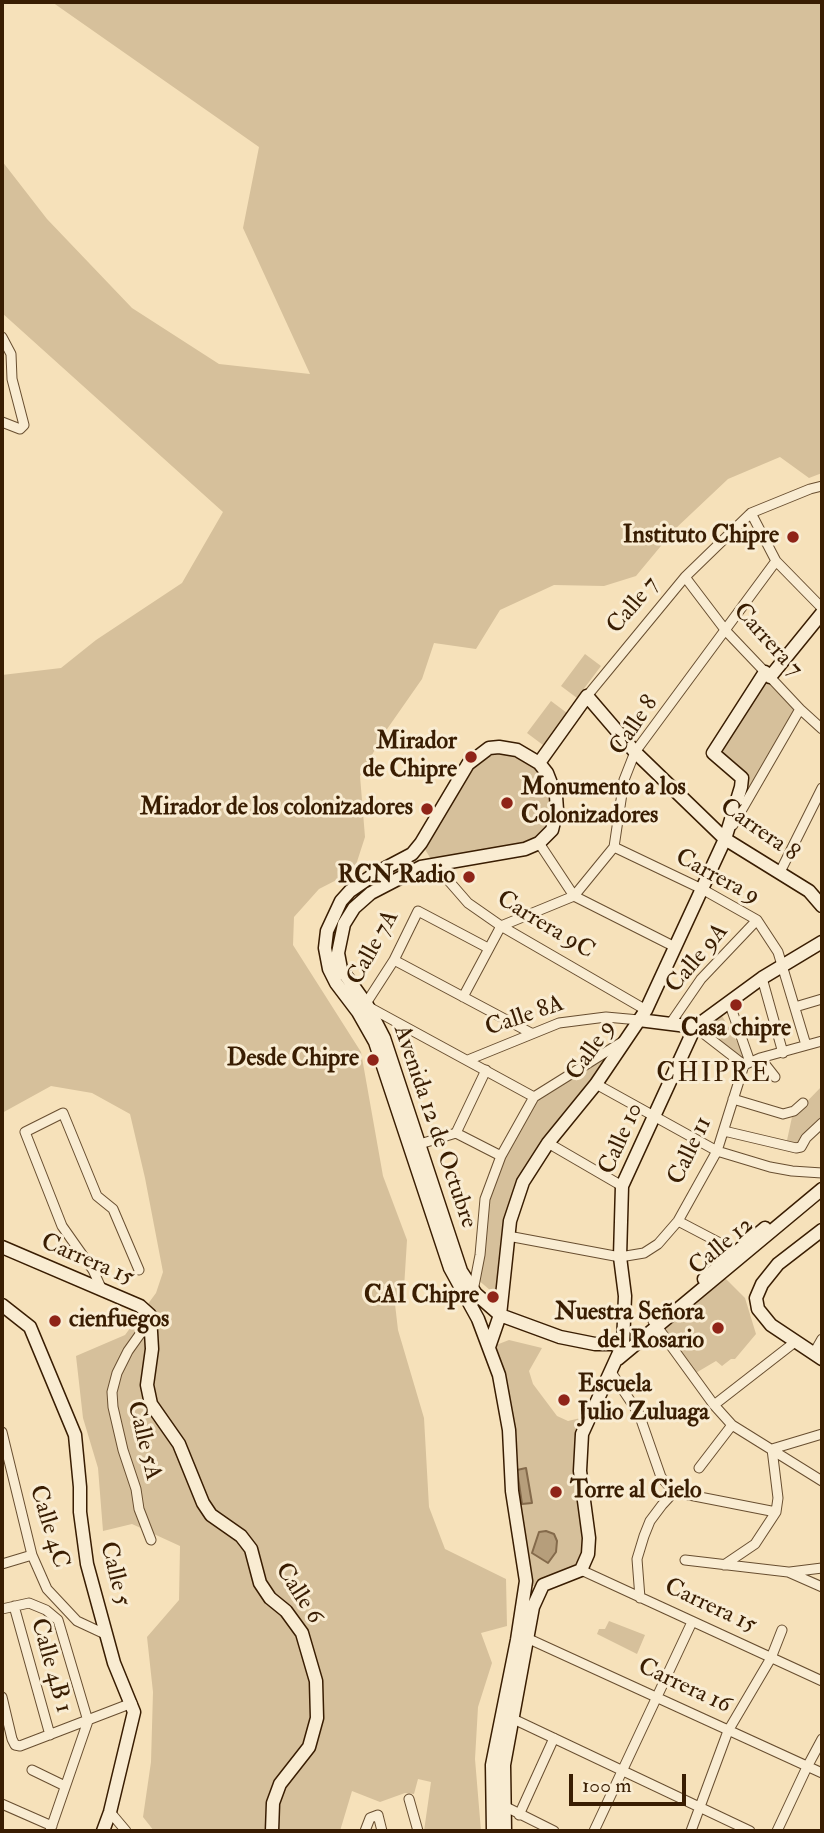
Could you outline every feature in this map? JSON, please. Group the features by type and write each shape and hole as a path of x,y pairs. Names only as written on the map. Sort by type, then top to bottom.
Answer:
{"main road":[{"path":"767,675 822,611"},
{"name":"Calle 9","path":"489,1347 500,1315 510,1220 523,1182 548,1143 596,1084 643,1015 725,839 741,787 742,778 713,753 767,675"},
{"name":"Carrera 8","path":"587,696 635,752 725,839 809,891 822,906"},
{"name":"Calle 7","path":"539,763 587,696"},
{"name":"Avenida 12 de Octubre","path":"539,763 509,748 499,747 481,753 462,773 412,854 376,873 350,891 341,901 331,920 325,948 336,983 362,1009 384,1038 461,1271 473,1291 500,1315 560,1337 595,1343 624,1344"},
{"path":"539,763 553,784 557,810 552,830 539,843"},
{"name":"Avenida 12 de Octubre","path":"505,1831 504,1765 508,1716 526,1581 512,1491 509,1430 499,1375 478,1319 450,1268 386,1068 362,1009 341,969 338,953 344,924 354,908 371,893 421,867 516,852 539,843"},
{"name":"Calle 10","path":"624,1344 625,1296 620,1257 622,1186 695,1027 762,978 822,942"},
{"name":"Carrera 9C","path":"643,1015 670,1024 695,1027"},
{"name":"Calle 12","path":"740,1254 822,1181"},
{"name":"Calle 12","path":"613,1367 656,1324 822,1189"},
{"path":"818,1356 771,1325 758,1309 756,1298 762,1284 778,1264 822,1230"},
{"name":"Carrera 15","path":"2,1247 140,1306 151,1319"},
{"name":"Calle 5","path":"2,1305 30,1326 75,1434 87,1564 114,1662 132,1703 133,1722 103,1831"},
{"name":"Calle 6","path":"151,1319 152,1349 147,1385 151,1404 179,1444 202,1503 211,1516 246,1542 251,1549 260,1583 302,1633 316,1681 317,1718 309,1747 280,1784 273,1803 272,1831"},
{"name":"Calle 12","path":"624,1344 656,1324"},
{"path":"595,1343 613,1367"},
{"path":"526,1581 536,1587 543,1586 580,1570 588,1554 589,1538 580,1471 582,1434 624,1344"},
{"name":"Avenida 12 de Octubre","path":"493,1831 492,1765 528,1639 533,1607 543,1586"}],"street":[{"path":"2,337 11,354 12,379 23,425 20,429 2,422"},
{"name":"Calle 7","path":"587,696 685,577 751,513 822,486"},
{"path":"751,513 776,561 822,611"},
{"name":"Calle 8","path":"575,897 614,847 624,780 635,752 776,561"},
{"name":"Carrera 7","path":"685,577 726,631 819,726"},
{"path":"725,839 800,709"},
{"path":"819,726 822,714"},
{"path":"780,872 822,788"},
{"path":"539,843 575,897 675,947"},
{"name":"Carrera 9","path":"614,847 702,889 757,920 774,944 783,965 806,1045"},
{"name":"Carrera 9C","path":"434,864 468,903 643,1015"},
{"path":"463,997 502,926 575,897"},
{"name":"Calle 7A","path":"362,1009 394,960 418,911 488,948"},
{"name":"Calle 9A","path":"670,1024 701,979 757,920"},
{"path":"394,960 531,1033"},
{"path":"762,978 783,1053"},
{"path":"795,1007 822,999"},
{"path":"729,1002 751,1062"},
{"path":"362,1009 468,1060 534,1097"},
{"name":"Calle 8A","path":"468,1060 559,1023 643,1015"},
{"path":"695,1027 775,1077"},
{"path":"473,1291 479,1267 485,1199 501,1156 534,1097 627,1039"},
{"path":"751,1062 822,1041"},
{"name":"Calle 11","path":"620,1257 644,1253 658,1244 678,1221 717,1151 733,1099 751,1062"},
{"name":"Calle 8A","path":"456,1133 486,1070"},
{"path":"596,1084 717,1151 770,1167 822,1173"},
{"path":"733,1099 783,1114 794,1111 803,1103"},
{"path":"102,1290 93,1270 62,1226 25,1132 63,1113 97,1196 113,1209 139,1270"},
{"path":"724,1131 796,1148 801,1147 806,1138 822,1123"},
{"path":"420,1144 456,1133 501,1156"},
{"path":"548,1143 622,1186"},
{"path":"678,1221 740,1254"},
{"path":"508,1236 620,1257"},
{"name":"Calle 5A","path":"151,1319 122,1362 112,1392 123,1450 136,1489 139,1509 151,1540"},
{"path":"656,1324 714,1405 732,1425 822,1481"},
{"path":"818,1356 822,1339"},
{"path":"714,1405 795,1342"},
{"path":"613,1367 639,1414 661,1477 674,1492 776,1512"},
{"path":"699,1468 732,1425"},
{"name":"Calle 4C","path":"2,1432 32,1555 47,1589 77,1621 107,1635"},
{"path":"772,1449 822,1434"},
{"path":"724,1564 755,1544 776,1512 778,1498 772,1449"},
{"path":"640,1598 637,1559 644,1536 650,1521 674,1492"},
{"path":"2,1564 32,1555"},
{"path":"685,1560 788,1572 822,1568"},
{"name":"Carrera 15","path":"580,1570 822,1681"},
{"path":"788,1572 822,1587"},
{"path":"2,1609 29,1603 46,1610 58,1620 88,1721 51,1829 2,1804"},
{"name":"Calle 4B 1","path":"13,1606 50,1735"},
{"path":"594,1831 692,1622"},
{"path":"691,1831 728,1731 771,1658 782,1630"},
{"name":"Carrera 16","path":"528,1639 822,1773"},
{"path":"2,1702 15,1745 20,1746 132,1703"},
{"path":"508,1716 750,1831"},
{"path":"519,1815 554,1738"},
{"path":"777,1831 822,1739"},
{"path":"32,1770 65,1786"},
{"path":"409,1799 418,1831"},
{"path":"504,1806 554,1831"},
{"path":"110,1812 126,1831"},
{"path":"365,1831 370,1818 378,1815 382,1831"}],"shaded area":[{"path":"52,2 822,2 822,473 809,478 780,457 728,479 675,529 636,576 604,586 554,585 500,610 476,649 434,643 422,679 385,732 360,776 365,837 354,871 319,889 294,917 293,945 361,1052 383,1176 407,1240 404,1288 395,1304 398,1330 424,1418 429,1507 445,1549 506,1579 507,1626 481,1633 492,1663 478,1707 475,1759 481,1831 424,1831 431,1782 418,1779 414,1794 405,1793 380,1802 352,1791 340,1831 154,1831 143,1817 151,1762 153,1692 147,1637 179,1600 180,1546 132,1524 103,1531 98,1468 83,1418 76,1356 125,1335 156,1293 163,1272 130,1114 92,1093 51,1086 2,1113 2,675 61,668 96,640 182,583 223,512 2,313 2,161 47,219 132,308 219,364 310,374 243,228 259,147"},
{"path":"585,654 601,666 577,698 561,686"},
{"path":"763,670 800,709 725,839 743,777 719,750"},
{"path":"551,701 567,713 543,745 527,733"},
{"name":"Monumento a los Colonizadores","path":"499,747 539,763 557,810 539,843 434,864 421,843 462,773"},
{"path":"718,1009 750,1064 695,1027"},
{"path":"627,1039 523,1182 497,1296 477,1279 485,1199 534,1097"},
{"path":"822,1086 822,1121 803,1143 786,1145 792,1117"},
{"path":"725,1278 745,1298 756,1334 735,1359 722,1366 716,1361 694,1374 662,1332"},
{"path":"509,1340 542,1348 529,1371 533,1384 557,1416 568,1421 589,1416 577,1496 584,1501 589,1538 581,1570 535,1587 526,1581 499,1375 496,1345"},
{"path":"526,1468 532,1503 522,1504 517,1470"},
{"path":"539,1532 554,1534 557,1541 556,1552 548,1563 532,1553"},
{"path":"609,1621 645,1635 637,1654 597,1634 599,1629 605,1629"}],"place":[{"name":"Instituto Chipre","path":"793,537"},
{"name":"Mirador de Chipre","path":"471,757"},
{"name":"Monumento a los Colonizadores","path":"507,803"},
{"name":"Mirador de los colonizadores","path":"427,809"},
{"name":"RCN Radio","path":"469,877"},
{"name":"Casa chipre","path":"736,1005"},
{"name":"Desde Chipre","path":"373,1060"},
{"name":"CAI Chipre","path":"493,1297"},
{"name":"cienfuegos","path":"55,1321"},
{"name":"Nuestra Señora del Rosario","path":"718,1328"},
{"name":"Escuela Julio Zuluaga","path":"564,1400"},
{"name":"Torre al Cielo","path":"556,1492"}],"district":[{"name":"CHIPRE","path":"714,1075"}]}
